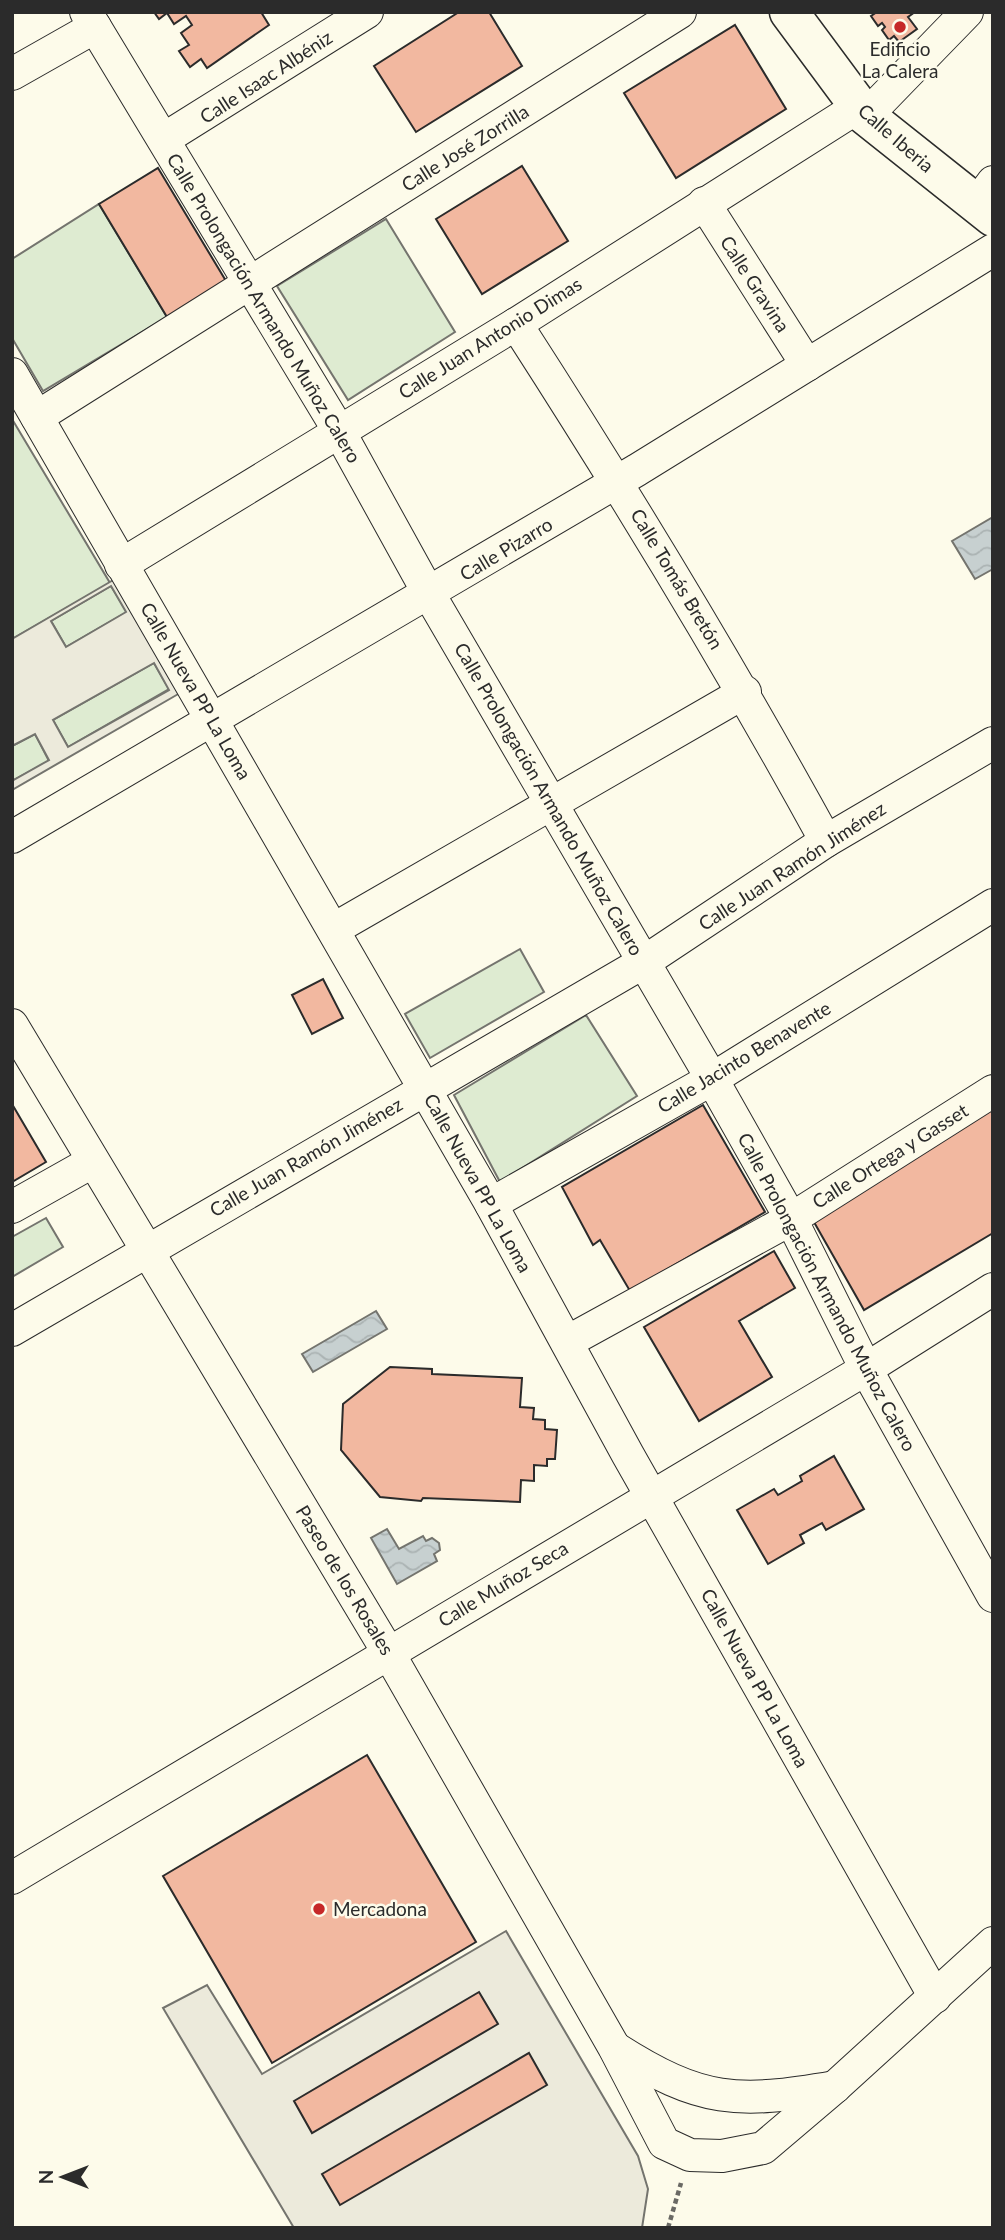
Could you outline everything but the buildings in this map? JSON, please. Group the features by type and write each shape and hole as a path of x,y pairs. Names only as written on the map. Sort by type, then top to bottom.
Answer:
{"main road":[{"name":"Calle Iberia","path":"789,12 862,111 987,201"}],"street":[{"name":"Calle Isaac Albéniz","path":"164,139 367,12"},
{"name":"Calle José Zorrilla","path":"37,417 680,12"},
{"name":"Calle Juan Antonio Dimas","path":"121,565 516,324 704,204 862,111 967,12"},
{"name":"Calle Prolongación Armando Muñoz Calero","path":"91,20 339,431 429,594 712,1079 791,1219 866,1369 993,1596"},
{"path":"12,74 91,20"},
{"name":"Calle Gravina","path":"704,204 807,365"},
{"name":"Calle Pizarro","path":"12,837 618,482 993,250"},
{"name":"Calle Tomás Bretón","path":"516,324 618,482 744,692 826,841"},
{"name":"Calle Nueva PP La Loma","path":"12,374 425,1087 935,1997"},
{"path":"334,929 744,692"},
{"name":"Calle Juan Ramón Jiménez","path":"12,1330 425,1087 644,962 826,841 993,743"},
{"name":"Calle Jacinto Benavente","path":"491,1204 712,1079 993,905"},
{"name":"Paseo de los Rosales","path":"12,1025 388,1652 614,2047 677,2149"},
{"name":"Calle Ortega y Gasset","path":"567,1342 791,1219 993,1091"},
{"path":"12,1207 92,1162"},
{"name":"Calle Muñoz Seca","path":"12,1878 866,1369 993,1289"},
{"path":"677,2149 722,2156 763,2148 836,2086 993,1943"},
{"path":"614,2047 653,2072 725,2097 764,2098 836,2086"}],"path":[{"path":"668,2228 677,2149"}],"green space":[{"path":"99,204 167,317 43,391 12,338 12,259"},
{"path":"386,219 455,332 348,400 277,286"},
{"path":"12,419 110,583 12,639"},
{"path":"111,586 127,612 66,647 51,621"},
{"path":"154,663 169,689 68,747 53,720"},
{"path":"35,734 49,761 12,781 12,746"},
{"path":"520,949 544,992 430,1058 405,1014"},
{"path":"586,1015 637,1096 500,1182 454,1095"},
{"path":"46,1218 63,1247 12,1277 12,1237"}],"shaded area":[{"path":"115,579 180,693 12,790 12,781 49,760 35,734 12,746 12,639","holes":["111,586 126,612 66,647 51,621","154,663 169,690 68,747 53,720"]},
{"path":"506,1931 638,2156 648,2189 642,2228 294,2228 163,2008 207,1985 262,2074"}],"water":[{"path":"993,517 993,569 975,579 952,541"},
{"path":"376,1311 387,1329 313,1372 302,1354"},
{"path":"387,1529 399,1549 423,1536 426,1541 432,1538 439,1543 440,1550 434,1554 437,1561 397,1584 371,1538"}],"place":[{"name":"Edificio La Calera","path":"900,27"},
{"name":"Mercadona","path":"319,1909"}]}
